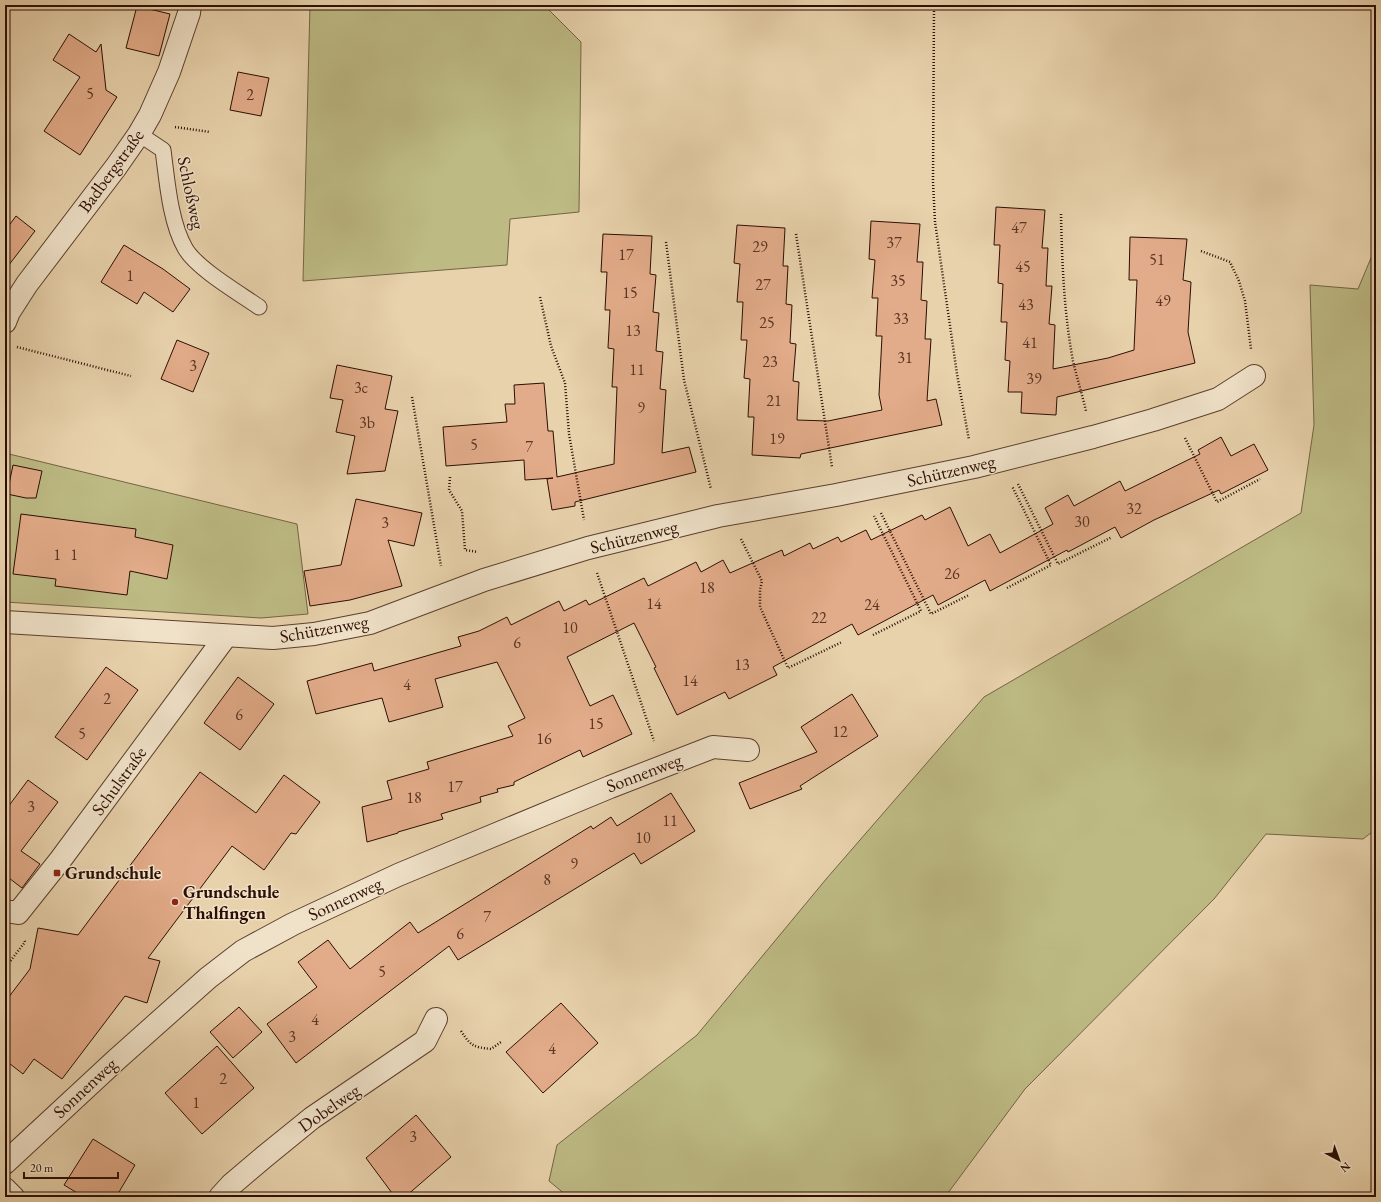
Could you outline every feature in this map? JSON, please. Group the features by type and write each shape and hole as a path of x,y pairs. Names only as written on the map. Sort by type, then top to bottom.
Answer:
{"street":[{"name":"Badbergstraße","path":"5,322 9,312 27,284 116,167 139,134 169,72 189,13 190,5"},
{"name":"Schützenweg","path":"5,622 273,638 314,634 370,623 484,580 588,548 729,514 836,495 974,467 1093,437 1160,418 1218,399 1254,376"},
{"name":"Schulstraße","path":"5,911 18,913 55,867 226,636"},
{"name":"Sonnenweg","path":"5,1162 208,978 243,951 293,924 398,875 610,786 713,747 748,750"},
{"name":"Dobelweg","path":"220,1197 264,1157 312,1118 425,1041 436,1019"},
{"path":"5,1189 13,1197"}],"lane":[{"name":"Schloßweg","path":"139,134 163,150 177,232 186,249 195,261 259,307"}],"path":[{"path":"934,5 933,182 935,222 956,368 974,467"},
{"path":"174,127 210,132"},
{"path":"1061,214 1063,285 1073,362 1093,437"},
{"path":"796,234 836,495"},
{"path":"666,242 684,380 705,464"},
{"path":"1201,251 1230,262 1239,281 1245,301 1254,376"},
{"path":"540,297 551,346 565,383 569,434 588,548"},
{"path":"19,347 131,376"},
{"path":"412,397 445,594"},
{"path":"1187,441 1217,502 1260,479"},
{"path":"450,478 449,490 462,510 465,550 478,553"},
{"path":"1017,481 1058,564 1112,537"},
{"path":"1007,588 1051,565 1011,484"},
{"path":"729,514 762,580 760,590 760,607 788,668 842,642"},
{"path":"890,531 931,614 969,594"},
{"path":"873,635 921,611 883,534"},
{"path":"604,595 655,742"},
{"path":"436,1019 458,1026 469,1043 479,1048 491,1049 501,1042"}],"shaded area":[{"path":"310,5 544,5 581,42 579,212 510,219 507,265 303,281"},
{"path":"1376,246 1376,829 1363,839 1266,834 1214,899 1025,1089 945,1197 565,1197 566,1195 549,1181 557,1145 697,1035 827,878 984,697 1301,513 1314,425 1310,285 1358,289"},
{"path":"5,453 297,524 308,614 261,618 5,602"}],"building":[{"path":"137,6 170,14 159,56 126,48"},
{"path":"69,34 96,52 101,44 106,90 117,97 80,155 44,131 80,77 53,60"},
{"path":"238,72 269,78 261,116 230,110"},
{"path":"996,207 1045,210 1042,248 1048,248 1046,286 1052,286 1049,324 1055,325 1053,369 1108,358 1134,350 1137,280 1129,280 1130,237 1187,239 1183,280 1191,282 1188,332 1195,363 1057,397 1056,415 1021,413 1022,392 1008,392 1010,361 1005,360 1007,322 1001,322 1003,284 998,283 1000,245 994,245"},
{"path":"16,216 35,231 5,270 5,231"},
{"path":"871,221 920,224 917,262 923,262 921,300 927,301 925,339 931,339 927,401 936,399 942,425 801,454 800,458 752,455 754,417 748,417 750,379 744,378 747,340 741,340 743,302 737,302 740,264 734,263 737,225 785,228 783,266 788,266 786,304 792,305 790,343 796,344 793,381 799,382 797,420 828,421 882,410 879,395 882,336 876,336 878,298 872,298 875,260 869,259"},
{"path":"603,234 652,236 650,274 656,275 653,312 659,313 656,351 663,352 660,389 666,390 662,453 689,447 696,472 575,502 575,506 552,510 547,479 553,478 525,480 524,460 446,466 443,427 507,422 505,404 515,404 514,385 544,383 548,431 553,431 557,477 614,464 617,387 612,387 614,349 608,348 610,310 605,310 607,272 601,272"},
{"path":"124,245 163,269 190,289 173,312 144,292 137,304 101,282"},
{"path":"177,340 209,353 193,392 161,379"},
{"path":"337,365 392,376 385,409 398,411 385,471 347,474 355,436 336,432 343,400 330,398"},
{"path":"1221,437 1231,456 1254,444 1268,470 1221,494 1219,490 1154,520 1121,538 1115,527 1068,552 1067,550 990,591 985,580 938,605 933,595 858,635 852,624 773,667 777,675 729,699 725,692 677,715 654,668 656,667 634,623 567,657 590,706 613,695 632,734 583,757 580,750 514,782 514,785 497,789 498,792 480,797 481,802 441,814 443,819 398,833 367,842 362,807 392,799 387,781 429,769 427,762 513,736 508,726 525,718 497,662 435,679 443,707 389,722 382,698 316,714 307,681 372,663 374,671 461,646 458,637 479,631 507,617 511,625 559,601 564,611 586,600 589,605 644,578 648,586 696,562 701,572 723,560 730,573 782,550 784,556 810,543 813,549 838,537 841,542 866,530 871,540 922,515 925,520 950,507 968,546 990,534 1000,553 1053,524 1045,508 1068,495 1074,506 1120,481 1125,491 1200,454 1198,450"},
{"path":"13,465 42,471 36,498 26,498 7,494"},
{"path":"356,499 422,513 414,546 388,540 402,586 350,600 310,606 304,571 341,565"},
{"path":"21,514 136,529 135,537 173,545 167,579 130,571 127,595 55,586 56,579 13,574"},
{"path":"106,667 138,690 87,760 55,737"},
{"path":"238,677 274,704 240,750 204,723"},
{"path":"852,694 878,736 800,786 802,789 750,809 739,783 817,752 801,727"},
{"path":"200,772 256,813 284,775 320,802 296,834 291,833 264,870 232,846 148,958 160,961 147,1003 125,996 62,1079 34,1059 23,1074 5,1060 5,1002 30,969 38,928 78,935"},
{"path":"28,780 58,802 21,851 40,864 22,888 5,875 5,811"},
{"path":"671,793 695,831 641,864 634,853 458,960 449,946 296,1063 267,1024 317,987 298,962 328,940 350,969 410,922 418,933 591,826 593,829 611,817 617,826"},
{"path":"561,1003 598,1043 543,1093 506,1052"},
{"path":"239,1007 262,1032 233,1058 210,1032"},
{"path":"217,1046 254,1088 202,1134 165,1093"},
{"path":"416,1115 451,1157 405,1197 395,1197 366,1158"},
{"path":"93,1139 135,1165 116,1197 84,1197 64,1185"}],"place":[{"name":"Grundschule","path":"57,873"},
{"name":"Grundschule Thalfingen","path":"175,902"}]}
